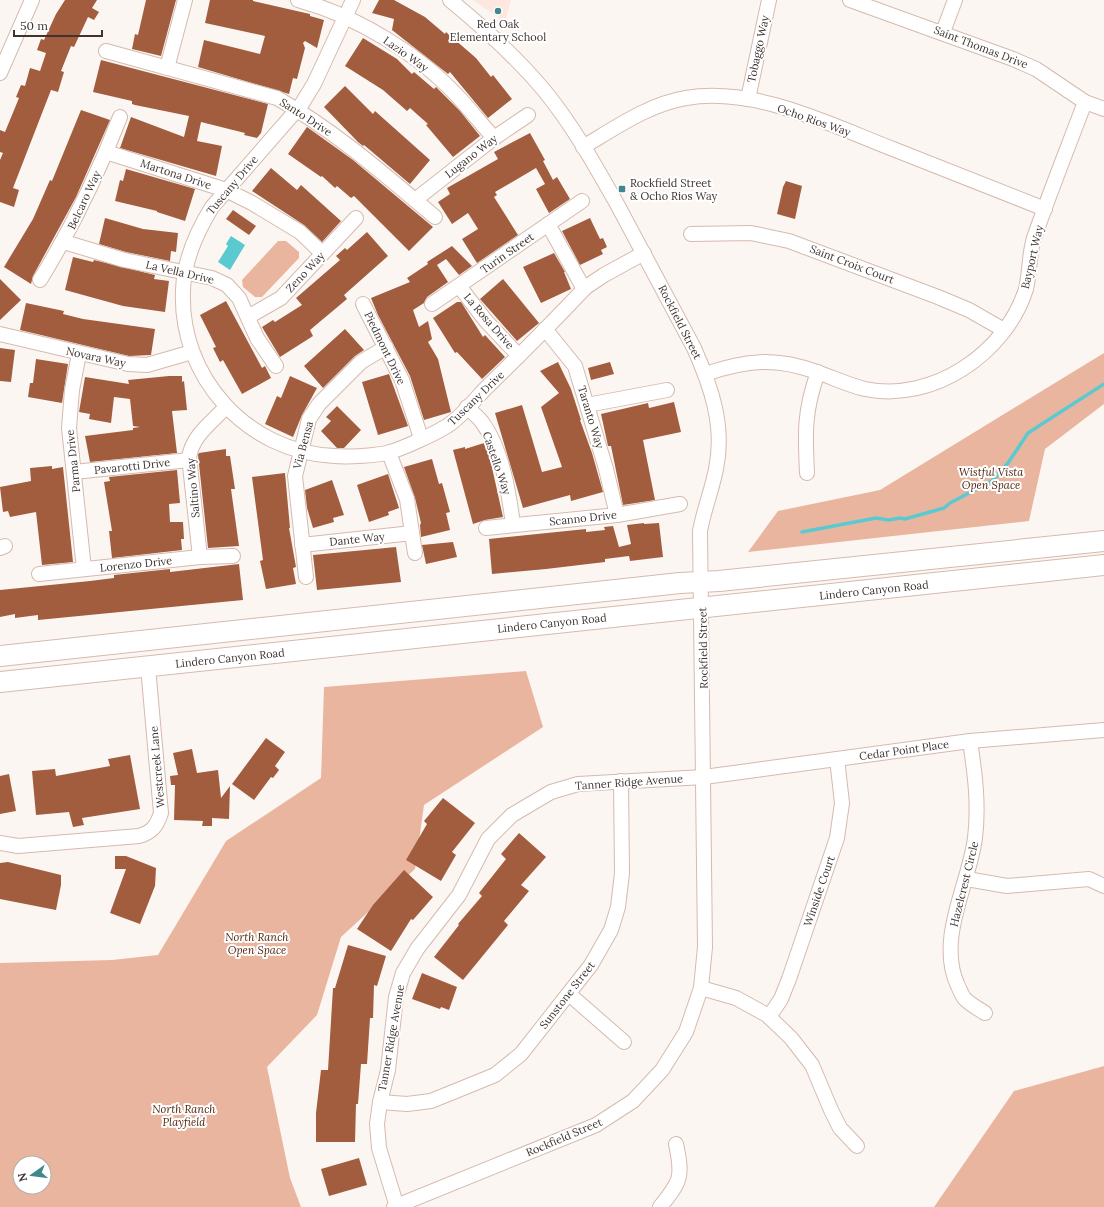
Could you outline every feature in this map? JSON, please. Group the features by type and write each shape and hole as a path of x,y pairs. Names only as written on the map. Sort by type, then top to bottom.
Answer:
{"main road":[{"path":"0,656 680,583 1104,541"},
{"name":"Lindero Canyon Road","path":"0,682 1104,565"}],"street":[{"path":"0,73 32,0"},
{"path":"167,68 185,0"},
{"name":"Lazio Way","path":"298,0 321,6 386,39 426,67 462,100 494,138"},
{"name":"Tuscany Drive","path":"353,0 314,84 297,109 212,207 201,226 192,247 185,272 183,311 192,352 207,382 226,408 242,422 260,434 280,444 300,451 321,455 347,457 389,453 448,426 584,290 604,275 644,254"},
{"name":"Rockfield Street","path":"396,1207 596,1125 615,1114 646,1088 674,1053 686,1032 701,988 705,948 702,582 700,531 704,510 716,468 719,440 716,408 705,374 694,348 644,254 583,147 544,90 518,61 494,37 450,0"},
{"name":"Tobaggo Way","path":"748,99 769,0"},
{"name":"Saint Thomas Drive","path":"850,0 943,32 1036,69 1085,102 1104,109"},
{"path":"943,32 955,0"},
{"name":"Santo Drive","path":"106,51 277,98 297,109 355,149 435,217"},
{"name":"Ocho Rios Way","path":"583,147 634,117 668,101 710,96 748,99 819,120 1045,209"},
{"name":"Bayport Way","path":"705,374 735,364 762,361 790,364 818,372 845,384 868,389 897,391 921,387 946,379 967,367 986,351 1004,330 1026,289 1034,240 1085,102"},
{"name":"Lugano Way","path":"415,200 494,138 528,115"},
{"name":"Belcaro Way","path":"40,280 64,242 106,152 120,118"},
{"name":"Martona Drive","path":"106,152 227,190 300,232 322,253"},
{"name":"Turin Street","path":"432,304 582,201"},
{"name":"Zeno Way","path":"248,316 281,298 356,218"},
{"path":"548,224 584,290"},
{"name":"Saint Croix Court","path":"691,234 751,233 789,241 938,296 969,310 1004,330"},
{"name":"La Vella Drive","path":"64,242 124,260 212,278 227,285 239,298 257,338 276,366"},
{"name":"La Rosa Drive","path":"459,286 486,322 519,356"},
{"name":"Piedmont Drive","path":"363,304 402,380 421,438"},
{"name":"Taranto Way","path":"545,329 575,366 606,468 616,515"},
{"name":"Novara Way","path":"0,334 79,354 128,364 147,366 192,352"},
{"name":"Via Bensa","path":"306,577 296,476 300,451 309,419 319,404 361,362 386,347"},
{"name":"Parma Drive","path":"79,354 69,409 84,570"},
{"path":"807,473 805,417 810,393 818,372"},
{"path":"587,405 667,390"},
{"name":"Castello Way","path":"467,407 482,422 491,438 509,489 513,525"},
{"name":"Saltino Way","path":"200,557 190,460 191,447 197,436 226,408"},
{"path":"389,453 407,499 415,553"},
{"name":"Pavarotti Drive","path":"74,472 190,460"},
{"name":"Scanno Drive","path":"486,528 616,515 680,504"},
{"name":"Dante Way","path":"302,545 412,533"},
{"name":"Lorenzo Drive","path":"39,574 200,557 233,556"},
{"name":"Westcreek Lane","path":"0,843 18,846 139,836 149,833 158,825 161,812 148,667"},
{"name":"Cedar Point Place","path":"704,777 970,741 1104,730"},
{"name":"Hazelcrest Circle","path":"970,741 977,795 978,816 967,879 952,928 952,961 955,980 964,999 985,1014"},
{"name":"Winside Court","path":"769,1017 780,999 789,979 837,838 842,803 837,759"},
{"name":"Tanner Ridge Avenue","path":"396,1207 379,1148 377,1124 380,1102 388,1070 396,997 403,974 417,949 459,895 488,840 512,815 551,792 578,784 704,777"},
{"name":"Sunstone Street","path":"380,1102 407,1104 431,1101 494,1075 521,1054 569,994 601,950 611,930 618,907 622,873 621,781"},
{"path":"967,879 1007,886 1089,879 1104,886"},
{"path":"701,988 736,998 769,1017 791,1038 812,1065 830,1110 840,1128 857,1146"},
{"path":"569,994 624,1042"},
{"path":"660,1207 675,1187 681,1168 676,1144"}],"shaded area":[{"name":"Red Oak Elementary School","path":"473,0 511,0 505,22"}],"green space":[{"path":"278,241 286,241 299,252 299,258 262,297 255,297 243,287 242,280"},
{"name":"Wistful Vista Open Space","path":"1104,353 1104,404 1045,449 1029,521 748,552 778,511 880,490"},
{"name":"North Ranch Open Space","path":"526,671 543,727 424,805 415,869 341,937 317,1015 267,1067 290,1178 301,1207 0,1207 0,963 112,960 158,955 226,841 321,778 324,687"},
{"path":"1104,1066 1104,1207 934,1207 1014,1091"}],"water":[{"path":"231,236 245,245 230,270 218,262 228,246 226,244"}],"building":[{"path":"65,0 97,0 92,8 99,12 94,20 88,17 74,47 71,46 61,71 64,72 58,92 51,90 13,188 19,190 14,207 0,202 0,160 3,153 0,152 0,130 5,132 19,98 16,97 21,85 25,86 30,68 40,71 46,53 37,50 41,39 44,40 56,14"},
{"path":"146,0 176,0 161,56 132,49 135,34 138,35"},
{"path":"210,0 253,0 310,14 310,16 324,20 317,48 305,41 303,43 305,48 297,79 293,78 289,94 198,67 204,40 260,54 265,36 205,23"},
{"path":"379,0 394,0 425,17 445,34 446,32 476,58 491,77 493,75 512,99 488,118 450,72 448,74 392,30 394,19 372,13"},
{"path":"363,38 397,59 412,74 414,72 434,89 436,87 460,111 480,136 453,157 426,125 428,124 410,108 407,111 383,90 345,66"},
{"path":"101,60 268,104 261,133 257,138 244,135 245,133 201,122 197,141 222,146 216,176 120,148 131,117 184,137 189,116 135,105 132,104 132,101 93,92"},
{"path":"345,86 373,114 375,111 430,160 410,184 364,145 363,146 358,142 324,107"},
{"path":"81,110 110,120 76,197 33,276 31,284 4,267 33,219 50,180 52,181"},
{"path":"307,127 353,160 433,227 409,251 354,196 351,198 337,186 335,188 322,176 321,177 288,154"},
{"path":"530,133 545,160 543,161 553,180 557,177 570,199 549,213 536,189 545,184 536,168 495,192 497,195 494,197 518,235 477,263 462,239 478,229 468,213 452,224 438,202 450,194 447,188 498,159 494,152"},
{"path":"271,168 297,190 301,185 341,221 322,242 304,225 252,191"},
{"path":"126,169 195,189 185,221 157,211 115,201 120,180 123,181"},
{"path":"786,181 802,186 795,219 777,214 783,187"},
{"path":"233,210 256,226 249,235 226,219"},
{"path":"105,218 143,229 178,233 176,252 171,251 170,261 126,252 99,244"},
{"path":"590,218 600,239 603,238 607,247 601,250 603,254 580,265 562,231"},
{"path":"367,232 388,256 344,295 347,299 310,330 313,336 280,357 262,327 273,320 275,322 302,305 296,298 340,260 336,256 345,248 347,250"},
{"path":"452,246 472,266 459,275 446,259 437,265 448,282 427,297 424,303 413,310 419,327 428,321 432,339 428,342 438,359 451,412 424,420 410,376 378,315 371,298 410,282 407,278 428,264 427,262"},
{"path":"554,253 565,272 571,289 541,303 523,267"},
{"path":"73,257 93,262 94,260 155,275 154,279 169,281 165,312 123,306 65,290"},
{"path":"0,279 21,300 0,320"},
{"path":"503,279 539,323 517,341 480,299"},
{"path":"226,301 262,368 265,366 271,378 242,394 223,360 220,362 213,348 216,347 200,315"},
{"path":"457,302 461,302 483,337 485,335 505,357 482,379 457,352 455,353 433,318"},
{"path":"26,303 64,311 63,314 83,319 155,329 151,355 129,356 20,330"},
{"path":"345,329 364,350 355,356 323,388 304,366"},
{"path":"0,348 15,350 11,382 0,381"},
{"path":"36,359 68,364 62,403 28,397 30,383 33,383"},
{"path":"558,362 571,389 603,492 571,501 570,495 523,508 495,413 522,405 542,472 562,467 541,407 559,393 540,371"},
{"path":"610,362 614,374 591,380 588,368"},
{"path":"389,374 408,426 378,435 362,382"},
{"path":"182,376 182,382 184,381 187,410 172,411 177,453 90,462 85,436 133,430 133,428 140,427 133,426 130,399 114,397 111,423 89,419 90,414 79,412 85,377 129,384 128,380"},
{"path":"290,376 317,388 302,415 293,437 265,424 277,396 281,398"},
{"path":"674,402 681,432 643,440 655,500 623,505 611,446 608,446 601,414 648,403 649,408"},
{"path":"337,406 361,430 344,448 337,448 321,431 331,421 326,417"},
{"path":"484,443 489,454 503,517 473,524 453,450 465,447 465,449"},
{"path":"226,449 226,456 230,456 235,489 231,489 239,546 208,548 198,455 199,453"},
{"path":"432,459 439,484 442,483 450,512 446,513 450,530 421,537 421,523 415,498 404,467"},
{"path":"52,466 52,469 63,467 73,562 42,565 36,512 10,517 8,511 3,512 0,487 31,481 30,468"},
{"path":"177,470 180,503 169,504 170,522 183,522 184,539 181,539 182,550 112,558 109,531 112,531 104,482 110,481 109,477"},
{"path":"285,473 289,528 296,567 293,568 296,584 266,589 260,561 263,560 252,477"},
{"path":"388,474 399,508 388,512 389,515 369,522 357,485"},
{"path":"332,480 344,515 333,518 334,522 313,528 307,508 305,490"},
{"path":"659,523 663,557 630,561 629,556 605,559 605,562 492,574 489,539 586,529 586,532 605,530 604,527 613,526 619,547 631,544 627,525"},
{"path":"453,542 457,557 426,564 422,545"},
{"path":"396,547 401,582 317,590 313,555"},
{"path":"239,564 243,600 38,620 38,615 15,618 15,614 0,617 0,590 114,578 114,575 170,569 170,572"},
{"path":"266,738 285,752 275,766 279,770 273,778 271,777 254,800 232,784"},
{"path":"192,749 197,773 218,770 221,798 230,786 229,819 212,818 212,826 202,826 203,821 174,820 175,785 171,785 170,776 178,775 173,753"},
{"path":"130,755 140,809 82,818 84,825 73,827 69,812 36,815 32,771 55,769 56,776 110,766 108,759"},
{"path":"9,774 16,811 0,814 0,776"},
{"path":"443,798 475,823 452,852 456,855 441,881 406,860 427,824 424,821"},
{"path":"519,833 546,857 521,885 529,891 504,921 508,925 463,980 434,957 459,925 458,924 482,896 479,893 506,859 501,854"},
{"path":"115,856 126,856 156,868 155,886 140,924 110,913 126,869 115,869"},
{"path":"8,862 61,875 61,885 56,910 0,899 0,863"},
{"path":"404,870 433,897 413,920 411,919 391,951 357,929 373,905"},
{"path":"348,945 386,956 377,986 374,985 373,1018 370,1018 367,1064 361,1064 358,1104 356,1104 355,1142 316,1142 316,1113 321,1070 328,1070 333,988 335,988"},
{"path":"422,973 457,987 449,1010 441,1007 440,1009 412,999"},
{"path":"359,1158 367,1185 329,1196 321,1169"}],"waterway":[{"path":"802,532 876,518 889,520 900,518 905,519 944,508 950,503 992,481 1008,463 1028,433 1104,384"}],"place":[{"name":"Red Oak Elementary School","path":"498,11"},
{"name":"Rockfield Street & Ocho Rios Way","path":"622,189"}],"park label":[{"name":"North Ranch Playfield","path":"184,1115"}]}
